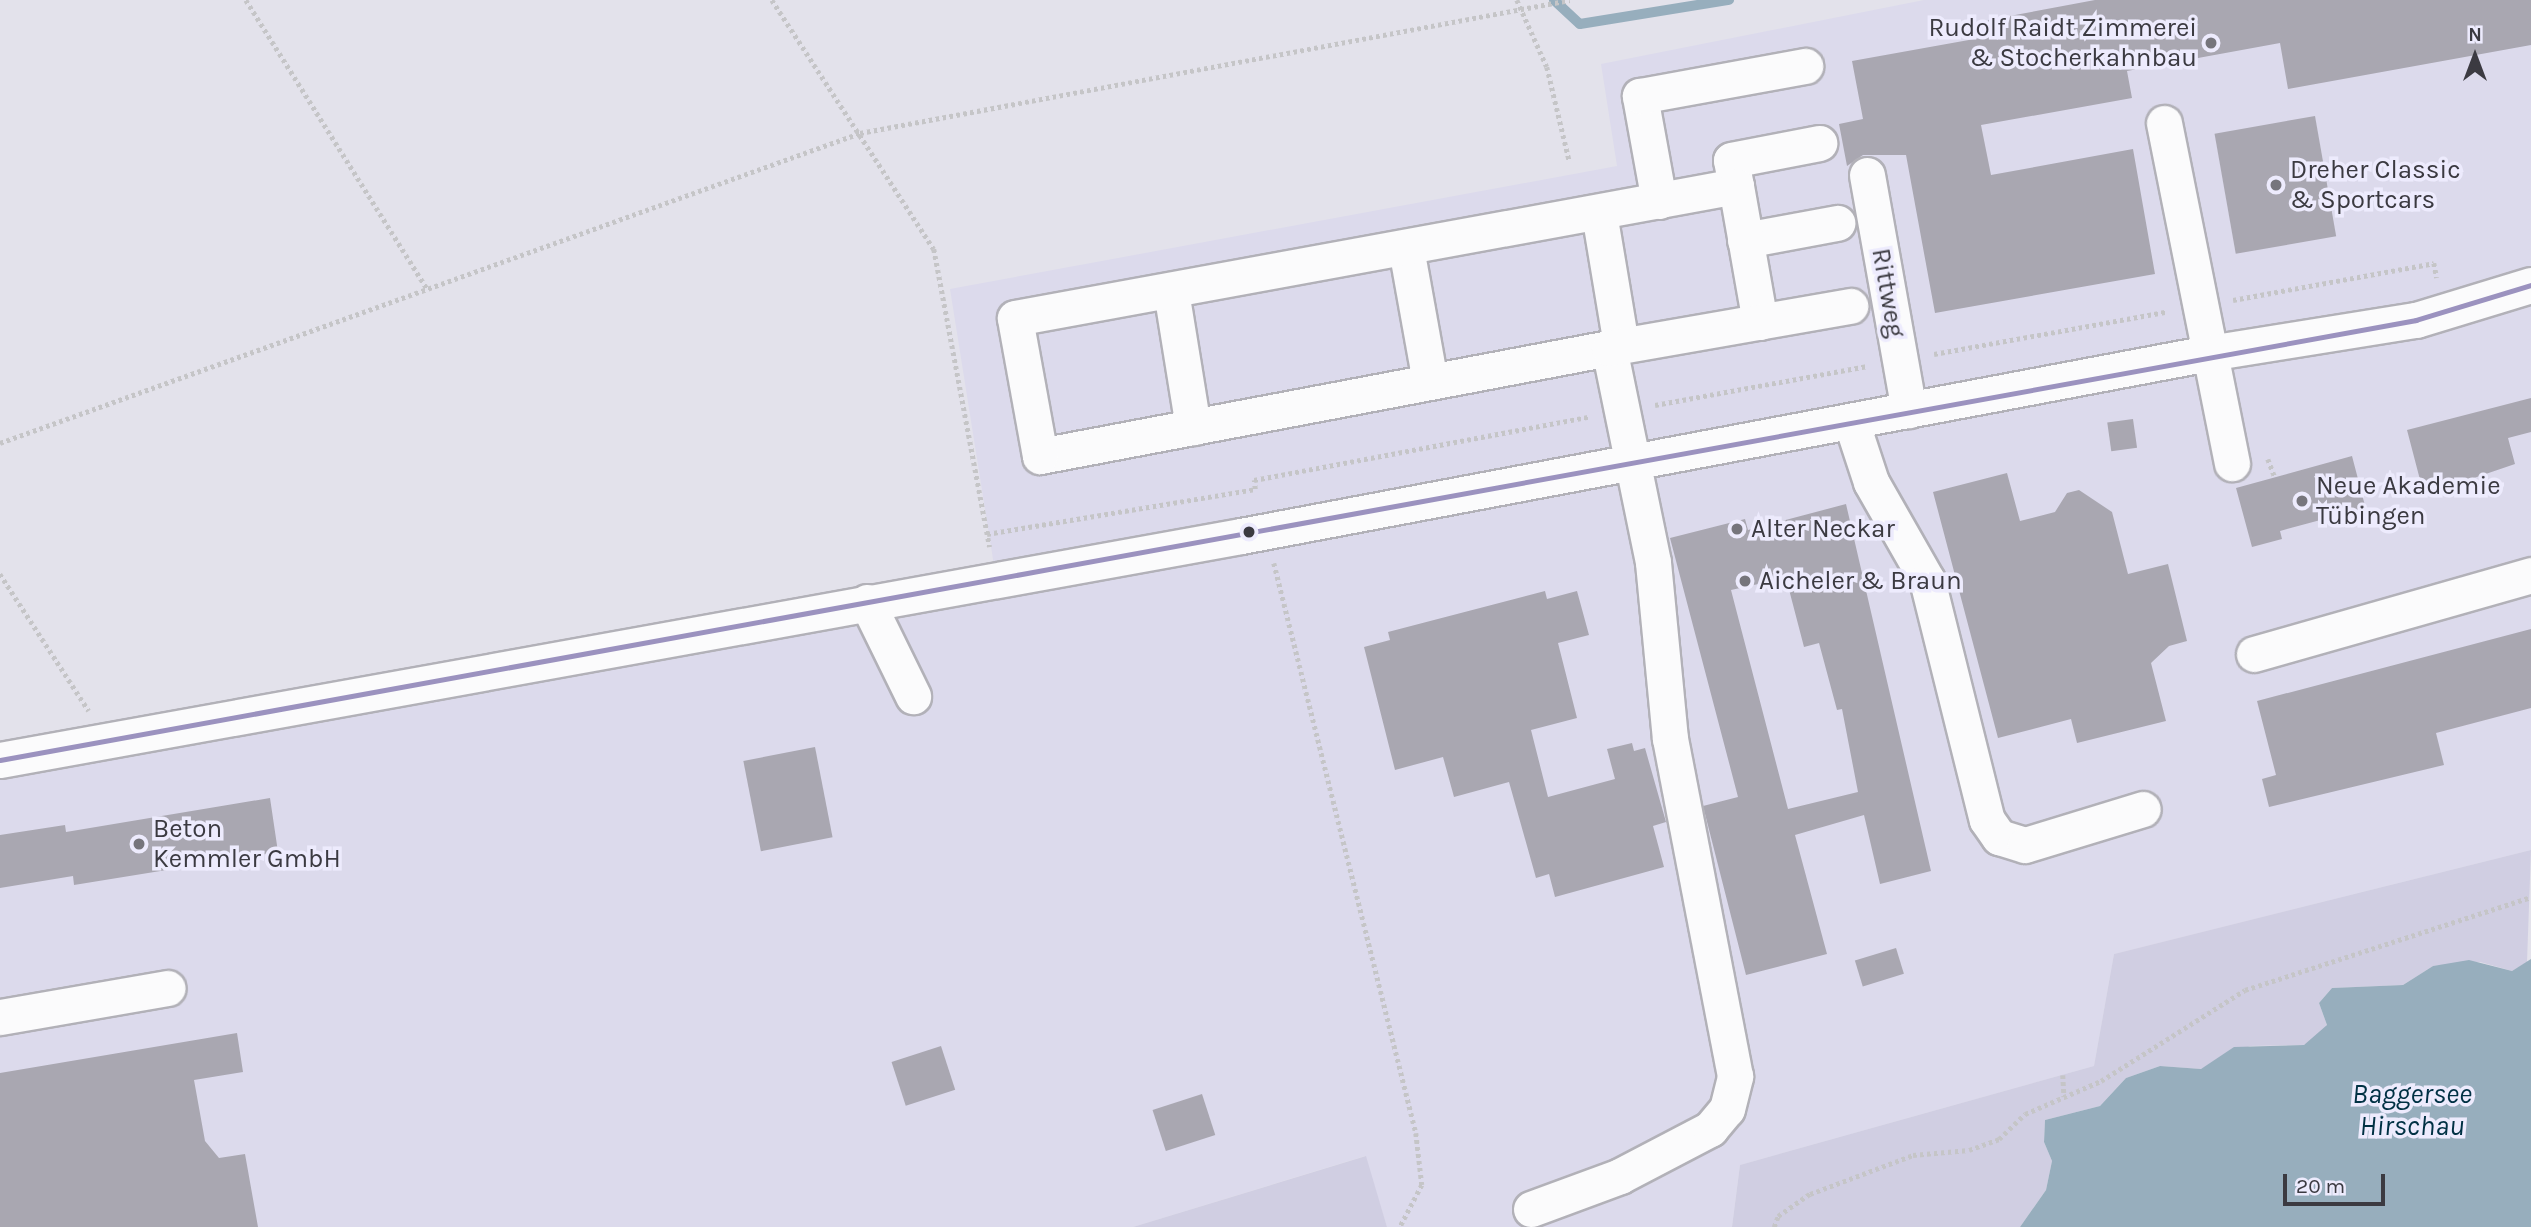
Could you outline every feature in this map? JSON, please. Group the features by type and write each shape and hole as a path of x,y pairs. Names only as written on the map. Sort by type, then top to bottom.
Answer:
{"street":[{"path":"1659,201 1640,96 1805,66"},
{"path":"2164,124 2232,463"},
{"path":"1760,322 1731,160 1819,143"},
{"name":"Rittweg","path":"1867,175 1909,410"},
{"path":"1736,186 1015,318 1040,456 1615,346 1850,306"},
{"path":"1531,1209 1620,1176 1710,1129 1727,1110 1735,1076 1673,752 1653,562 1620,411 1599,213"},
{"path":"1745,240 1837,223"},
{"path":"1406,248 1430,381"},
{"path":"0,760 1268,530 2209,353 2444,313 2531,285"},
{"path":"1171,290 1193,426"},
{"path":"1851,421 1871,482 1927,580 1987,820 1999,837 2025,845 2143,809"},
{"path":"2254,654 2531,575"},
{"path":"867,602 914,696"},
{"path":"0,1017 168,988"}],"path":[{"path":"246,0 426,288"},
{"path":"772,0 934,249 945,282 996,578"},
{"path":"1517,0 1553,87 1569,159"},
{"path":"0,443 860,133 1523,11 1570,0"},
{"path":"987,534 1255,489 1254,480 2434,263 2444,313"},
{"path":"1268,530 1295,665 1416,1133 1422,1185 1400,1227"},
{"path":"0,574 107,740"},
{"path":"1774,1227 1778,1216 1810,1194 1913,1155 1969,1150 1999,1139 2025,1114 2149,1053 2245,990 2531,897"},
{"path":"2063,1075 2064,1097"}],"shaded area":[{"path":"1924,0 2531,0 2531,850 2114,954 2094,1066 1740,1165 1732,1227 1387,1227 1365,1156 1133,1227 0,1227 0,760 996,578 950,289 1617,166 1601,64"},
{"path":"2531,850 2527,962 2512,971 2480,962 2433,966 2403,985 2332,988 2319,1003 2327,1025 2320,1037 2304,1045 2250,1046 2201,1069 2160,1066 2126,1078 2100,1106 2045,1120 2044,1142 2052,1161 2046,1190 2020,1227 1732,1227 1740,1165 2094,1066 2114,954"},
{"path":"1366,1156 1387,1227 1133,1227"}],"water":[{"name":"Baggersee Hirschau","path":"2531,959 2531,1227 2020,1227 2046,1190 2052,1161 2044,1142 2045,1120 2100,1106 2126,1078 2160,1066 2201,1069 2234,1047 2304,1045 2327,1025 2319,1003 2332,988 2403,985 2433,966 2469,960 2512,971"}],"building":[{"path":"2095,0 2531,0 2531,45 2288,89 2280,43 2127,71 2132,98 1981,125 1991,175 2133,149 2155,274 1935,313 1906,155 1863,155 1847,166 1839,124 1863,119 1852,61 1991,36 1988,20"},
{"name":"Dreher Classic & Sportcars","path":"2315,116 2336,236 2236,254 2215,134"},
{"path":"2531,398 2531,432 2508,438 2515,464 2424,495 2407,430"},
{"path":"2133,419 2137,448 2111,451 2107,423"},
{"name":"Neue Akademie Tübingen","path":"2352,456 2369,521 2342,528 2339,515 2280,531 2282,539 2252,547 2236,488"},
{"path":"2007,473 2020,521 2055,512 2067,493 2079,490 2112,512 2128,574 2168,564 2187,641 2169,646 2151,663 2166,721 2077,743 2071,719 1998,738 1933,492"},
{"path":"1846,504 1931,871 1880,884 1864,815 1795,835 1827,954 1746,975 1703,806 1738,797 1670,538 1745,519 1748,530","holes":["1786,578 1804,647 1819,643 1837,710 1842,709 1858,792 1788,809 1731,590"]},
{"path":"1545,591 1547,599 1577,591 1589,635 1558,643 1577,718 1531,730 1548,797 1615,779 1607,749 1632,743 1634,751 1645,748 1666,822 1653,826 1664,867 1555,897 1549,874 1536,878 1509,782 1454,797 1443,757 1395,770 1364,647 1390,640 1388,632"},
{"path":"2531,629 2531,708 2436,733 2444,765 2269,807 2262,779 2276,775 2257,701"},
{"path":"815,747 833,837 761,851 743,761"},
{"name":"Beton Kemmler GmbH","path":"270,798 278,852 74,885 73,876 0,888 0,835 65,825 66,832"},
{"path":"1896,948 1904,974 1863,986 1855,961"},
{"path":"237,1033 243,1072 194,1080 205,1141 219,1158 245,1154 258,1227 0,1227 0,1073"},
{"path":"941,1046 955,1090 906,1106 892,1062"},
{"path":"1202,1094 1215,1135 1166,1151 1153,1110"}],"waterway":[{"path":"1554,0 1580,24 1729,0"}],"transit line":[{"path":"0,760 2416,320 2531,285"}],"place":[{"name":"Rudolf Raidt Zimmerei & Stocherkahnbau","path":"2211,43"},
{"name":"Dreher Classic & Sportcars","path":"2276,185"},
{"name":"Neue Akademie Tübingen","path":"2302,501"},
{"name":"Alter Neckar","path":"1737,529"},
{"name":"Aicheler & Braun","path":"1745,581"},
{"name":"Beton Kemmler GmbH","path":"139,844"}]}
